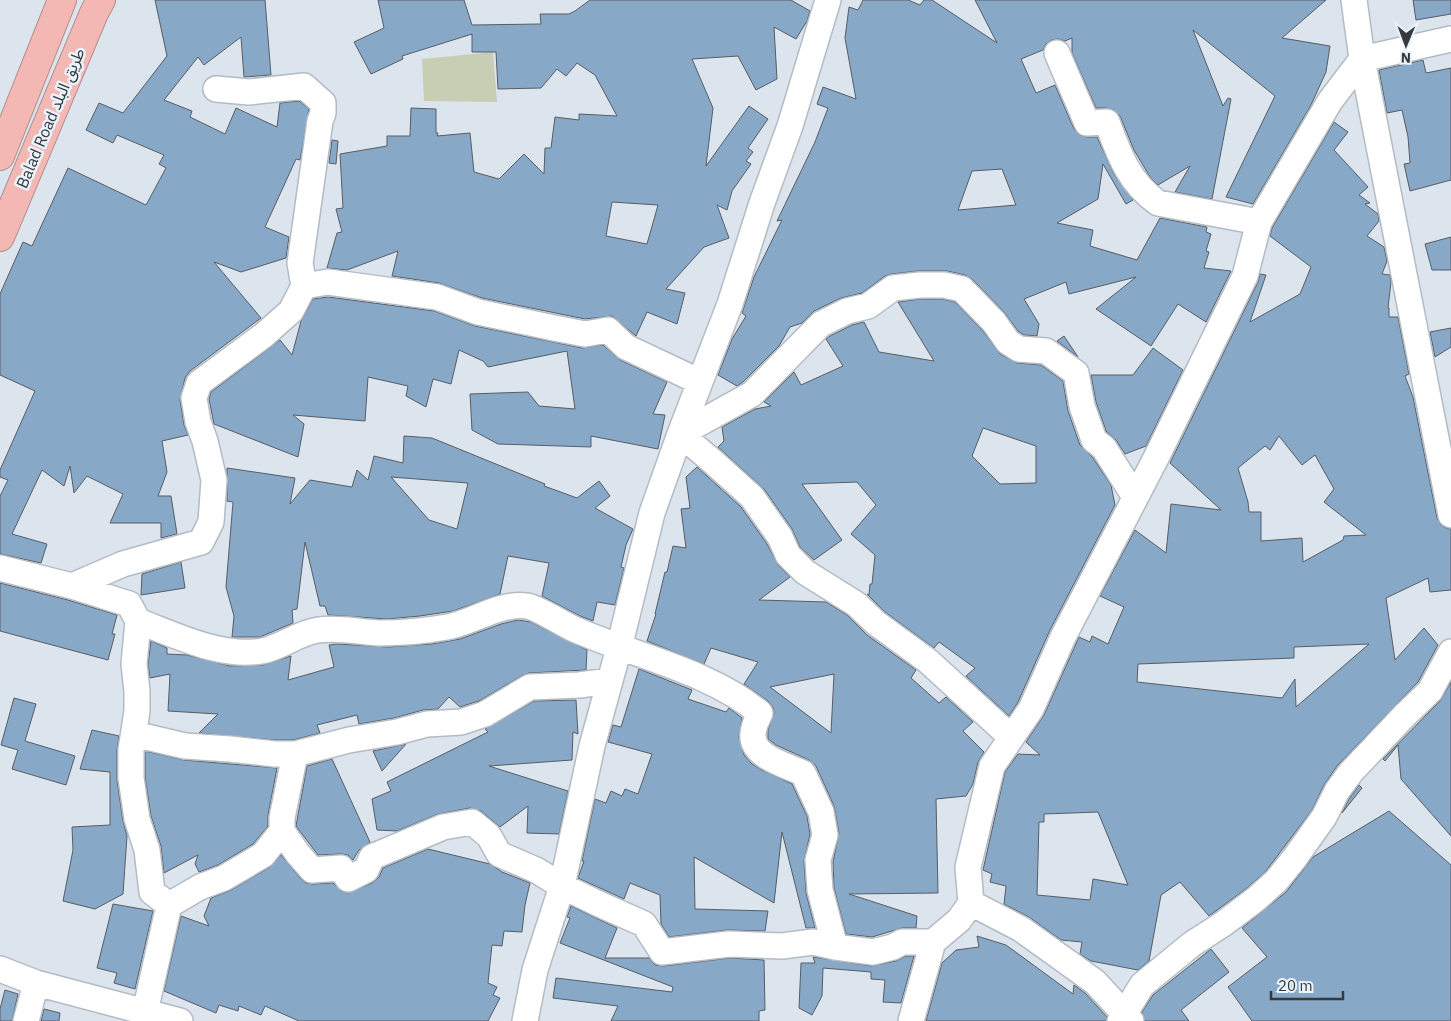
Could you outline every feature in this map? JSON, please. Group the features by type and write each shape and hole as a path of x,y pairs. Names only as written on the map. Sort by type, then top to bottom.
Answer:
{"highway":[{"name":"Balad Road طريق البلد","path":"0,156 62,0"},
{"name":"Balad Road طريق البلد","path":"0,237 101,0"}],"street":[{"path":"525,1021 535,970 562,886 592,746 619,648 652,513 730,304 762,203 790,126 828,0"},
{"path":"1354,0 1362,59 1451,515"},
{"path":"911,1021 933,942 959,920 971,903 968,867 992,766 1031,709 1063,637 1136,497 1245,276 1258,222 1330,101 1362,59 1451,39"},
{"path":"1057,53 1087,123 1107,122 1122,162 1145,194 1158,203 1258,222"},
{"path":"72,586 123,564 201,542 211,522 214,480 195,406 194,398 199,383 264,335 291,311 304,286 300,263 309,190 320,120 323,113 323,102 304,86 248,92 216,89"},
{"path":"304,286 328,282 437,298 478,312 585,334 608,330 626,346 700,382"},
{"path":"680,434 752,394 821,324 846,312 868,306 893,288 920,285 944,286 962,289 994,322 1008,342 1019,349 1046,351 1076,373 1082,406 1094,440 1104,448 1136,497"},
{"path":"680,434 752,497 780,537 788,555 805,572 856,604 876,623 928,661 1011,737"},
{"path":"0,568 72,586 129,604 138,621 134,664 137,691 131,750 131,778 137,819 147,850 152,892 168,905"},
{"path":"138,621 208,647 236,651 260,651 278,647 298,635 319,630 381,633 449,627 504,608 527,606 573,629 700,678 732,693 760,713 753,729 753,742 758,751 773,761 803,773 821,812 825,835 818,860 820,890 835,947"},
{"path":"971,903 1021,930 1095,982 1125,1019 1142,985 1192,944 1256,899 1276,881 1324,817 1337,791 1352,772 1430,691 1451,652"},
{"path":"134,734 185,746 295,754 349,740 397,732 427,724 461,722 485,714 530,687 579,685 610,681"},
{"path":"295,754 282,818 282,831 312,870 341,868 348,879 366,870 372,857 443,827 472,822 489,836 499,854 536,870 562,886 644,924 662,952 728,944 782,946 813,942 873,952 893,947 902,942 933,942"},
{"path":"144,1017 168,905 224,878 263,855 282,831"},
{"path":"0,969 144,1017 180,1021"},
{"path":"26,1021 36,982"}],"green space":[{"path":"493,52 497,102 424,101 422,59"}],"building":[{"path":"155,0 265,0 271,75 244,77 241,37 204,65 198,57 164,100 192,111 190,117 225,134 236,108 277,127 280,103 299,101 309,109 300,160 296,159 265,227 289,237 286,258 241,272 214,262 261,318 190,371 185,378 180,400 184,425 188,435 162,441 167,472 158,496 171,496 177,534 161,538 161,523 110,523 123,494 87,476 74,493 70,466 64,486 42,470 12,534 47,544 41,563 0,554 0,496 8,480 0,477 0,470 35,391 0,375 0,294 23,242 32,246 68,168 146,205 166,168 159,164 164,155 117,135 113,143 86,130 99,103 123,113 167,56"},
{"path":"378,0 464,0 472,25 541,24 540,14 569,14 590,0 791,0 810,11 807,21 796,39 774,27 777,79 756,90 738,56 692,59 713,108 706,166 749,106 768,119 748,148 753,152 746,161 751,164 732,191 727,210 717,205 729,238 704,247 666,289 685,293 677,324 647,312 636,336 612,316 585,319 482,298 439,283 392,276 398,251 347,270 327,268 337,233 342,232 336,209 343,208 340,154 387,146 387,136 410,136 411,108 436,109 437,136 470,133 474,172 499,179 524,154 544,174 545,148 551,148 555,117 579,120 579,114 617,116 595,75 577,63 566,76 557,69 541,88 498,89 496,52 472,52 472,34 402,56 403,59 371,74 354,42 384,28","holes":["612,202 658,205 647,244 606,236"]},
{"path":"863,0 908,0 920,5 924,0 932,0 997,43 975,0 1326,0 1282,38 1330,46 1326,72 1311,105 1253,204 1226,197 1275,96 1193,30 1223,106 1228,98 1231,99 1212,199 1175,192 1190,166 1158,185 1150,177 1134,150 1120,116 1114,110 1096,108 1072,53 1072,38 1065,41 1052,40 1046,44 1043,50 1021,59 1036,93 1055,85 1074,129 1080,135 1097,137 1114,174 1133,200 1126,204 1103,164 1098,199 1057,223 1093,230 1090,246 1137,260 1160,218 1207,227 1206,232 1211,234 1206,251 1209,252 1204,268 1231,271 1206,322 1178,304 1151,346 1096,309 1136,277 1069,294 1066,282 1024,299 1039,324 1037,336 1024,335 1018,331 1004,312 972,279 965,275 947,271 891,274 885,276 862,293 841,298 814,311 802,323 790,327 779,346 737,386 718,375 732,339 746,316 742,313 754,277 782,220 777,221 815,142 828,108 817,104 823,87 856,99 845,38 849,7 858,10","holes":["1002,169 1016,205 958,210 972,171"]},
{"path":"1413,0 1451,0 1451,14 1416,20"},
{"path":"1423,60 1426,73 1451,68 1451,180 1410,191 1404,164 1410,163 1408,137 1402,110 1387,113 1379,70"},
{"path":"1334,122 1348,132 1334,150 1368,187 1359,195 1370,203 1365,204 1378,214 1379,221 1367,236 1384,247 1387,261 1382,274 1390,275 1391,282 1388,308 1389,317 1398,317 1409,374 1405,376 1413,397 1437,518 1441,525 1451,529 1451,590 1430,592 1428,578 1386,598 1395,660 1424,628 1438,645 1418,682 1337,766 1324,785 1312,810 1266,871 1247,888 1209,916 1180,882 1161,895 1149,961 1138,970 1091,961 1080,954 1082,942 1061,940 1029,917 1004,904 1006,886 990,882 992,874 983,870 1005,772 1018,754 1040,755 1026,742 1044,715 1079,637 1090,642 1092,636 1108,644 1124,607 1100,596 1135,530 1166,553 1171,504 1221,510 1170,463 1258,282 1260,274 1266,275 1250,322 1300,294 1311,267 1270,236 1272,228","holes":["1279,436 1302,465 1315,455 1334,489 1324,502 1366,535 1344,536 1343,540 1303,562 1302,538 1261,541 1261,512 1249,512 1238,468 1265,446 1270,450","1369,644 1296,707 1295,679 1282,698 1137,682 1138,664 1294,658 1294,647","1098,812 1128,885 1093,879 1090,900 1037,895 1039,822 1044,822 1044,814"]},
{"path":"332,140 338,141 336,164 329,163"},
{"path":"1451,237 1451,270 1432,270 1425,244"},
{"path":"328,297 434,311 475,326 582,348 603,345 620,360 667,382 653,414 665,415 658,449 591,436 591,447 498,444 472,430 470,394 528,392 539,406 575,409 567,351 488,367 483,361 459,350 451,384 433,379 426,407 406,396 408,386 368,377 365,421 293,415 304,424 298,457 214,424 209,399 211,392 280,340 292,355 301,321 313,299"},
{"path":"942,299 955,302 983,331 1000,354 1017,363 1041,365 1063,381 1068,411 1080,445 1093,458 1111,485 1115,505 1050,630 1018,702 1009,716 966,676 975,668 939,642 934,648 885,612 867,594 869,595 870,584 872,584 875,555 851,534 876,505 857,482 802,484 842,540 814,560 800,547 792,529 764,489 718,447 724,441 722,427 755,409 771,406 764,402 794,372 801,385 843,366 826,339 852,325 864,322 879,352 934,361 898,302","holes":["983,428 1036,446 1036,483 1000,484 972,456"]},
{"path":"1451,328 1451,347 1435,357 1430,332"},
{"path":"1064,336 1078,357 1057,341"},
{"path":"1153,348 1183,370 1146,446 1125,454 1116,440 1106,431 1096,402 1091,375 1133,375"},
{"path":"404,436 432,438 545,484 544,486 577,498 599,481 610,496 595,508 633,529 626,545 621,567 624,568 615,605 597,602 593,621 580,616 542,596 549,563 508,556 500,594 453,611 387,619 328,615 325,606 320,606 305,542 297,609 292,610 293,623 260,637 232,637 234,616 226,587 233,502 227,501 227,468 295,478 290,504 310,480 352,487 357,470 368,480 374,456 403,463","holes":["391,477 468,483 457,529 429,520"]},
{"path":"697,467 741,507 767,544 778,565 790,577 759,600 826,602 847,615 867,635 916,670 911,678 939,703 946,697 973,722 963,731 984,752 978,762 973,784 966,796 936,799 938,893 849,894 917,916 916,928 902,928 872,937 846,934 834,888 833,862 839,833 834,806 816,766 809,760 776,745 768,739 768,730 774,713 773,707 768,701 744,684 758,662 711,648 704,664 647,641 656,614 673,546 686,548 681,509 690,508 686,477","holes":["834,674 831,733 770,687"]},
{"path":"181,562 185,588 141,595 142,574"},
{"path":"0,583 68,600 117,615 112,634 115,634 108,660 0,631"},
{"path":"518,620 531,622 587,650 586,670 529,673 479,701 460,707 449,697 438,709 423,710 394,718 359,724 357,715 317,725 320,733 293,740 199,733 218,714 168,711 170,674 150,678 148,664 151,641 167,648 167,654 187,655 230,666 263,665 291,656 288,680 334,667 329,645 388,647 432,644 460,639"},
{"path":"639,669 692,690 688,699 726,712 729,708 742,718 739,737 744,755 752,764 792,784 807,816 810,834 804,861 806,893 815,928 806,928 782,832 774,903 694,857 695,909 768,911 765,931 727,930 669,937 661,924 660,895 630,883 624,899 578,878 584,861 582,861 595,799 606,803 611,791 622,796 625,789 638,794 652,754 608,742 613,725 621,727"},
{"path":"1451,682 1451,836 1401,779 1398,745 1385,761 1383,759 1440,701"},
{"path":"14,698 36,704 25,741 75,756 66,785 12,769 18,750 1,745"},
{"path":"576,700 578,734 573,732 572,760 489,766 568,791 559,834 527,833 528,806 500,827 481,811 470,808 438,814 397,831 377,830 372,799 391,791 387,782 488,732 485,729 534,701"},
{"path":"92,730 119,736 117,780 127,836 123,894 95,909 63,901 73,850 72,827 110,825 110,772 80,769"},
{"path":"406,744 382,771 373,751"},
{"path":"145,751 184,760 277,768 268,815 268,826 253,844 218,865 199,872 195,864 198,855 164,873 161,846 151,816 145,777"},
{"path":"332,759 370,842 359,850 353,860 348,855 341,854 318,855 296,826 307,766"},
{"path":"1359,785 1362,788 1342,813 1349,799"},
{"path":"1389,811 1451,865 1451,1021 1252,1021 1228,987 1267,957 1242,928 1286,892 1313,857"},
{"path":"428,849 490,864 502,872 530,883 522,932 504,931 502,946 492,945 488,983 497,987 493,995 500,998 488,1021 299,1021 265,1006 261,1015 239,1006 238,1011 219,1005 216,1013 164,991 181,916 209,926 204,916 211,898 231,890 270,867 281,855 306,883 333,883 341,891 348,893 372,883 379,877 383,868"},
{"path":"113,904 153,911 135,989 114,983 117,973 97,968"},
{"path":"571,906 617,928 605,958 649,958 655,965 664,966 730,958 764,960 765,1010 759,1011 759,1021 611,1021 618,1006 553,998 556,978 672,992 673,987 560,943 570,918 567,917"},
{"path":"977,936 1006,945 1073,994 1074,985 1085,993 1107,1017 1106,1021 926,1021 942,963 956,950 979,947"},
{"path":"1211,949 1229,972 1181,1010 1189,1021 1145,1021 1142,1012 1153,995"},
{"path":"906,956 914,956 901,1003 883,1002 885,980 871,979 871,972 823,968 822,996 812,1015 799,1008 801,963 815,963 813,957 871,966 896,961"},
{"path":"5,990 18,994 12,1021 0,1021 0,1009"},
{"path":"44,1009 60,1013 59,1021 41,1021"}]}
